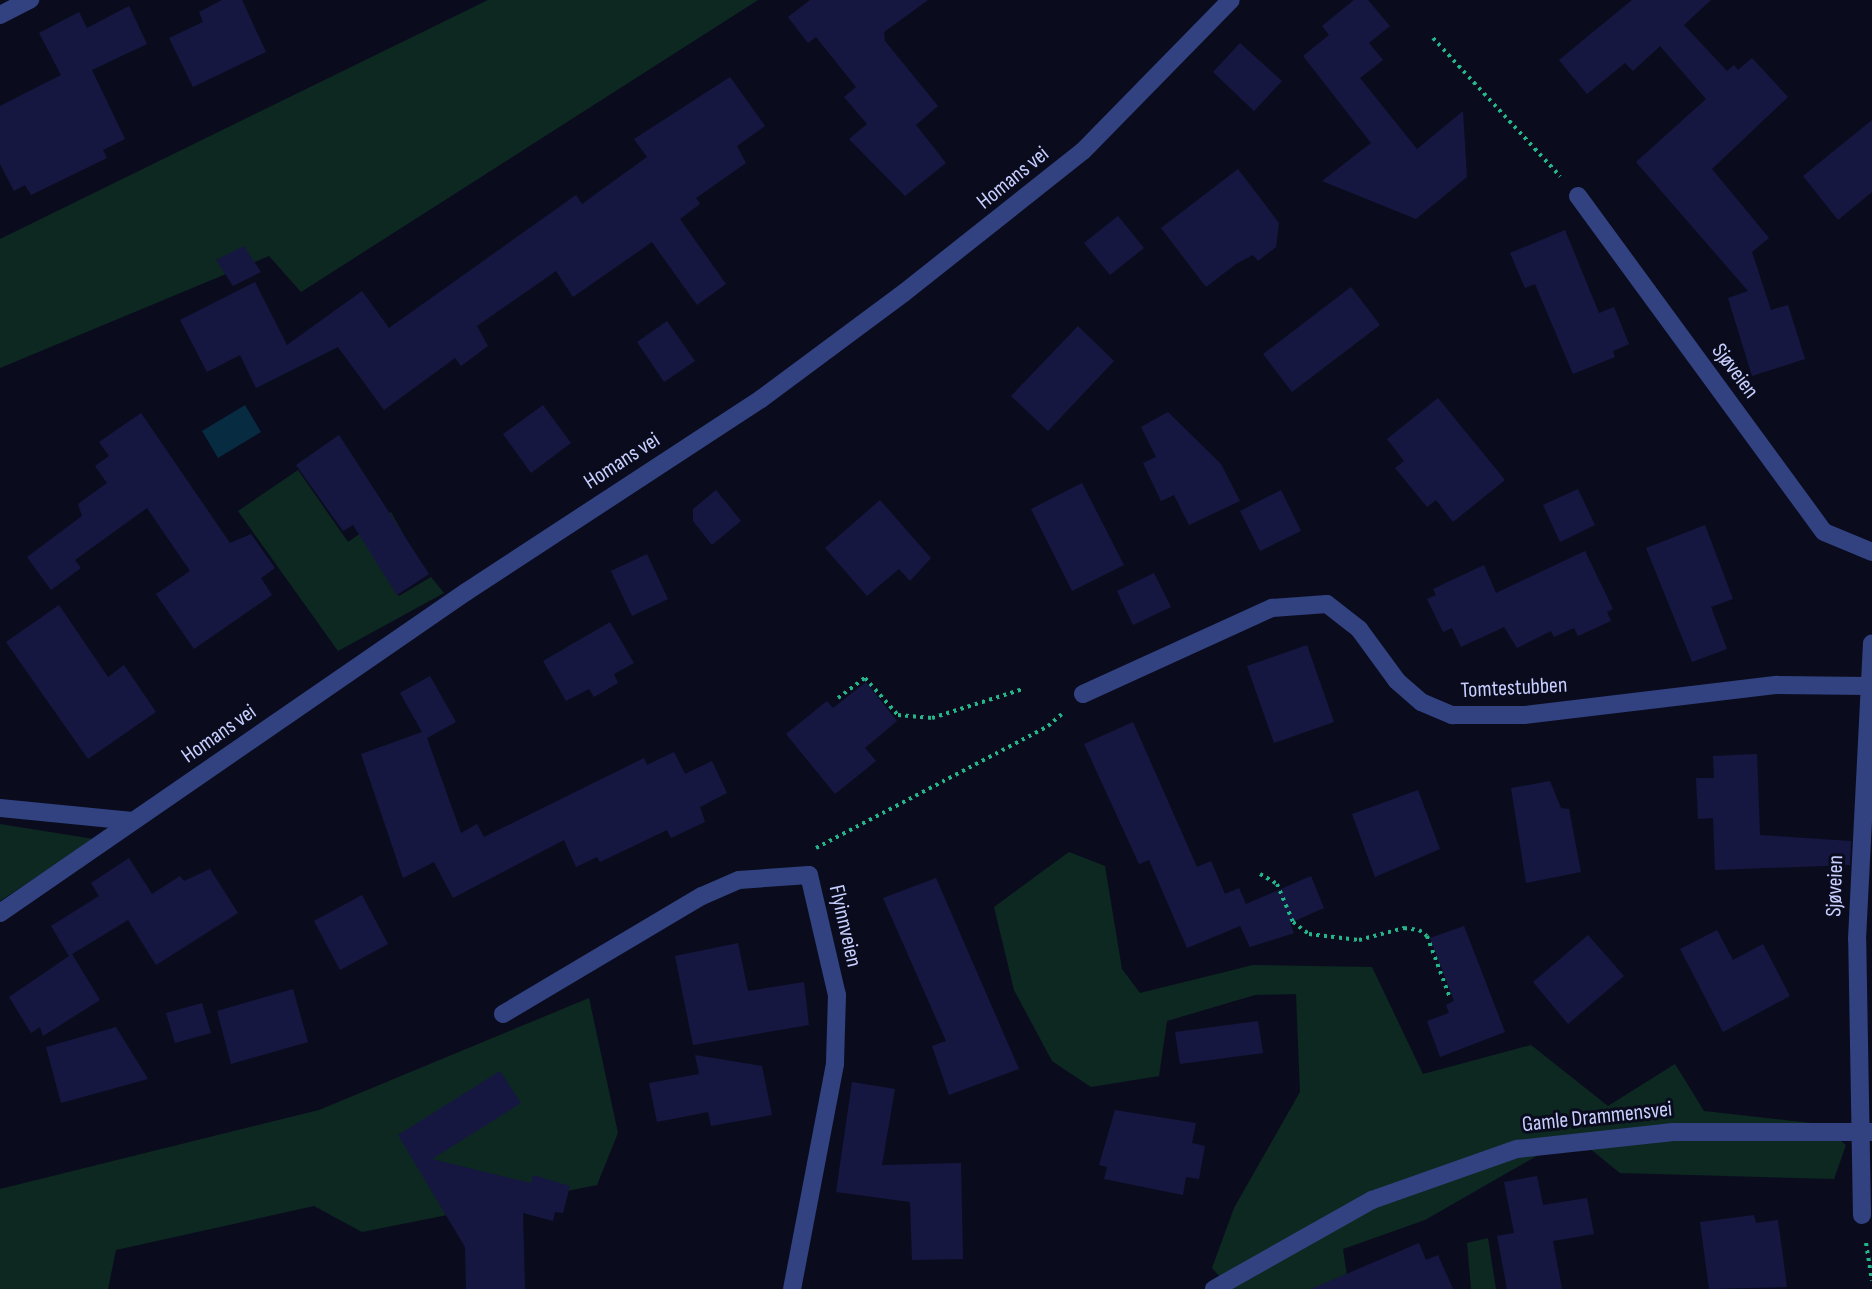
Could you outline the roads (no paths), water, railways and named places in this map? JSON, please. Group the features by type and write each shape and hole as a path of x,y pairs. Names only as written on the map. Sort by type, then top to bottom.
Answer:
{"street":[{"path":"0,15 30,0"},
{"name":"Homans vei","path":"0,913 132,821 761,399 905,292 1083,151 1231,0"},
{"name":"Sjøveien","path":"1578,196 1824,532 1872,552"},
{"name":"Tomtestubben","path":"1083,694 1272,608 1327,604 1359,629 1397,681 1421,702 1452,716 1524,715 1777,685 1867,686"},
{"name":"Sjøveien","path":"1862,1215 1866,1132 1857,939 1867,686 1872,643"},
{"path":"0,808 132,821"},
{"name":"Flyinnveien","path":"503,1014 702,896 739,880 808,875 837,995 835,1064 792,1289"},
{"name":"Gamle Drammensvei","path":"1214,1289 1372,1200 1517,1149 1673,1132 1866,1132"}],"water":[{"path":"245,405 261,432 218,458 202,431"}]}
